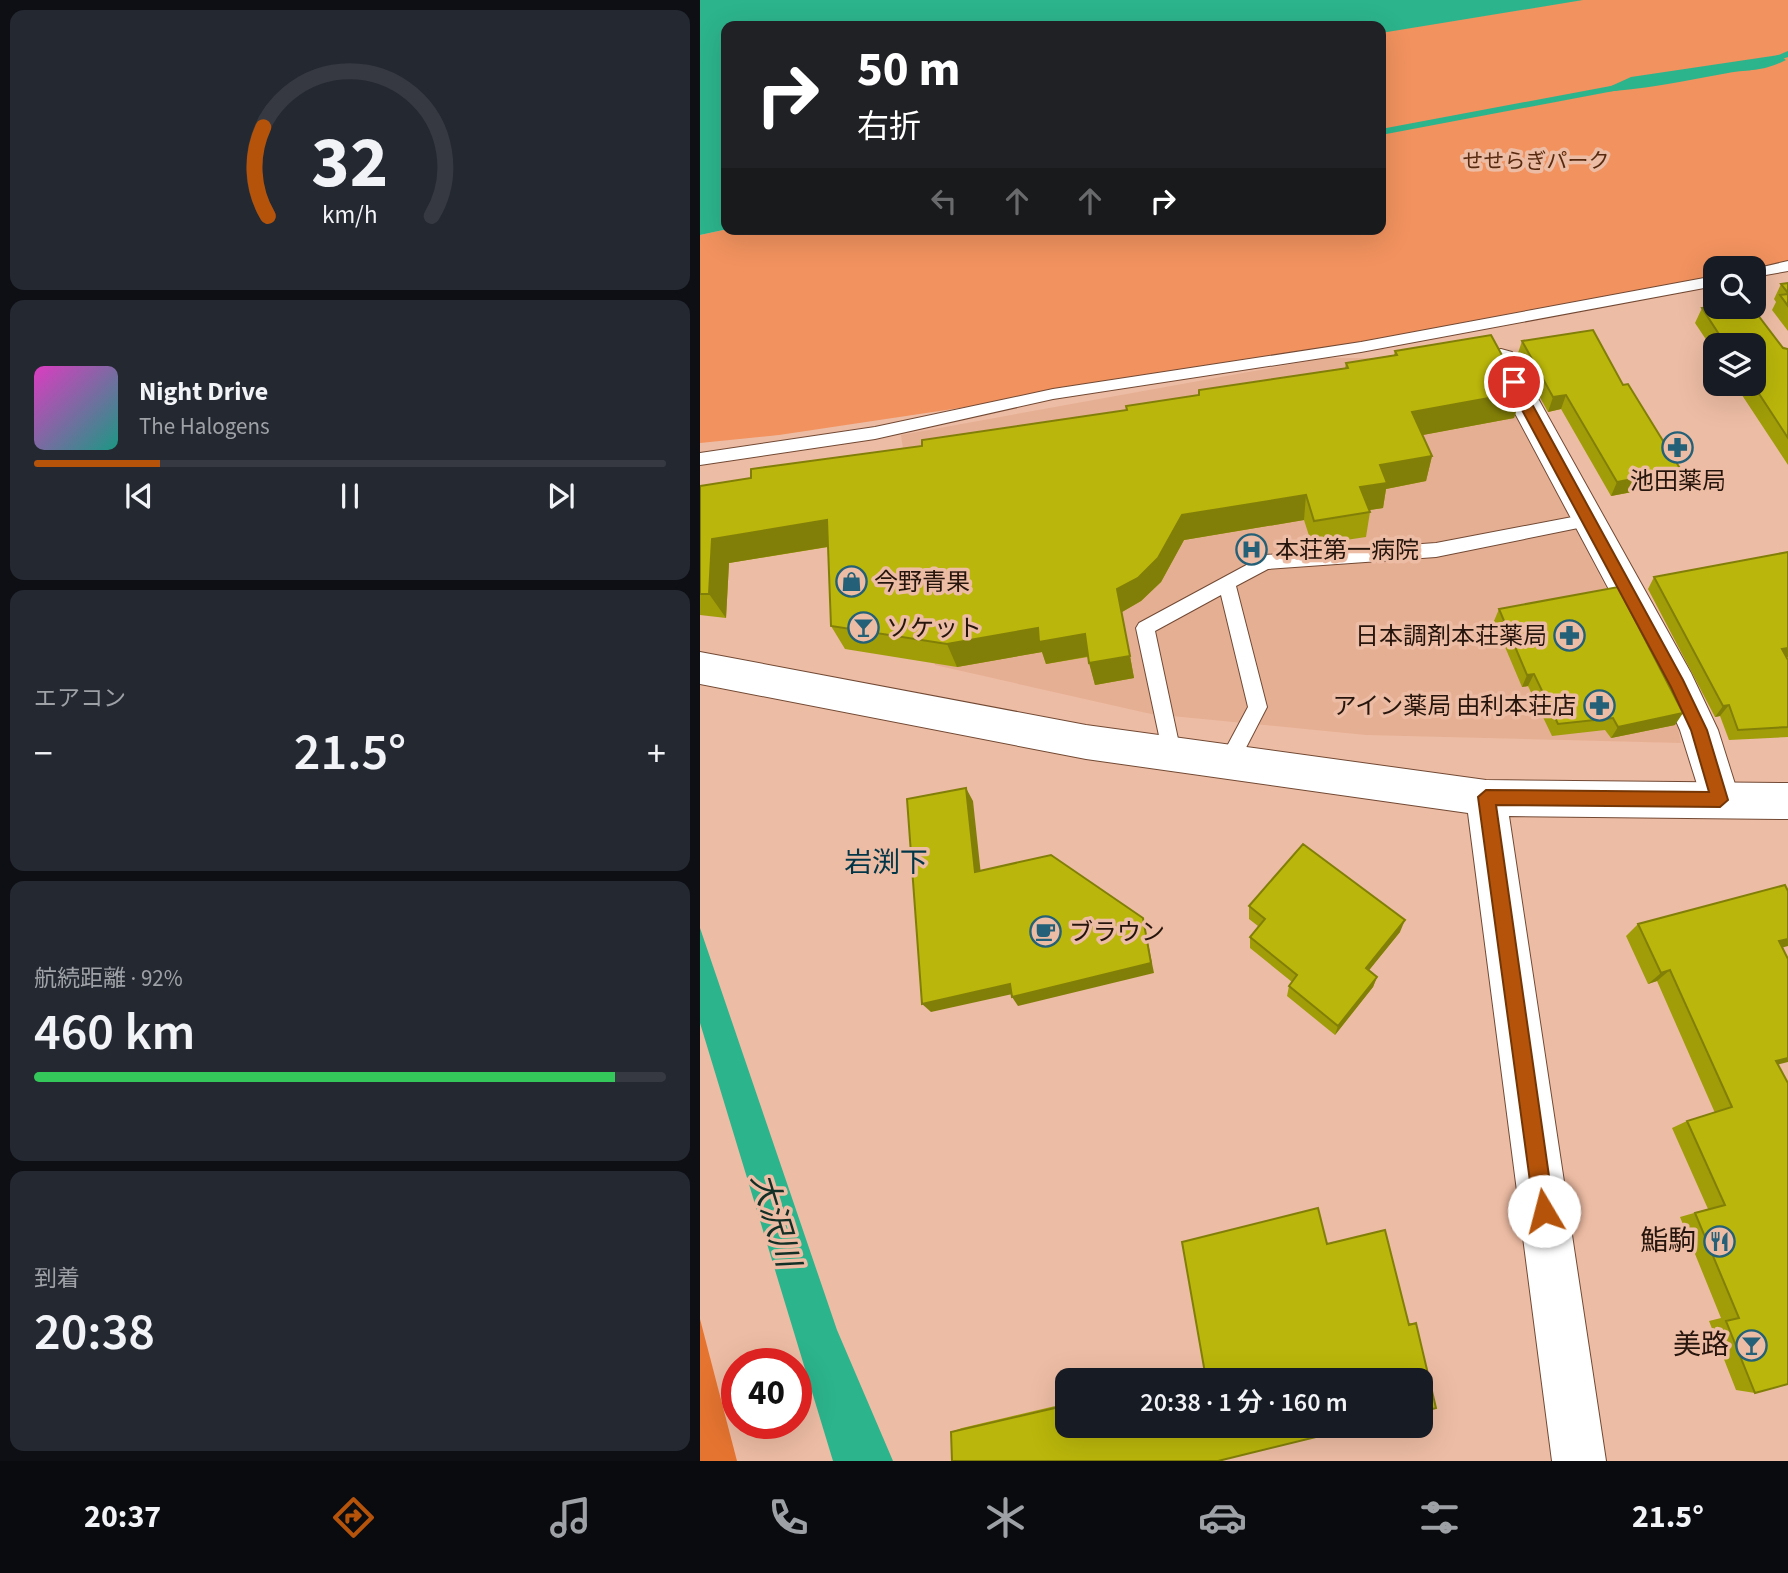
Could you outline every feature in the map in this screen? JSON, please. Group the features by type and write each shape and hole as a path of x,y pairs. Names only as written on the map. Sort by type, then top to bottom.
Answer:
{"street":[{"path":"1501,359 1678,684 1699,730 1720,800"},
{"path":"700,668 1086,742 1486,797 1788,801"},
{"path":"1486,797 1578,1461"}],"lane":[{"path":"1766,271 1788,266"},
{"path":"700,459 875,433 1053,394 1351,349 1703,283"},
{"path":"1171,753 1145,628 1265,562 1436,550 1588,520"},
{"path":"1227,584 1258,708 1228,763"}],"shaded area":[{"name":"本荘第一病院","path":"1325,358 1456,358 1490,362 1678,728 1681,743 1366,735 1151,714 935,665 901,435"},
{"path":"700,1319 721,1400 721,1439 731,1439 737,1461 700,1461"}],"green space":[{"name":"せせらぎパーク","path":"1579,0 1788,0 1788,266 1766,271 1766,256 1703,256 1703,283 1312,355 779,435 700,443 700,235 721,230 721,235 1386,235 1386,31"}],"water":[{"path":"700,0 1583,0 1386,32 1386,21 721,21 721,230 700,235"},
{"path":"1779,55 1786,60 1764,68 1598,92 1631,77"},
{"name":"大沢川","path":"700,928 837,1330 893,1461 833,1461 812,1392 812,1348 799,1348 700,1023"}],"building":[{"path":"1788,283 1788,293 1781,284"},
{"path":"1788,294 1788,306 1780,295"},
{"path":"1709,319 1761,319 1783,348 1788,349 1788,438 1761,396 1766,396 1766,333 1718,333"},
{"path":"1593,330 1623,385 1628,384 1681,470 1617,482 1566,395 1553,397 1522,341"},
{"path":"1491,335 1522,392 1412,412 1432,456 1380,465 1387,483 1360,487 1370,512 1314,521 1306,495 1182,515 1158,558 1138,578 1117,589 1130,656 1089,663 1085,634 1039,642 1038,628 947,644 831,626 827,520 712,539 709,594 700,594 700,486 751,478 751,469 922,446 922,440 1127,410 1126,406 1199,395 1199,390 1348,368 1346,363 1397,355 1395,351"},
{"path":"1788,552 1788,648 1782,649 1788,660 1788,727 1738,730 1729,705 1723,706 1654,577"},
{"path":"1618,587 1683,713 1618,727 1613,718 1558,724 1534,674 1527,675 1499,609"},
{"path":"966,788 975,872 1051,855 1143,918 1151,963 1012,997 1010,984 922,1004 907,799"},
{"path":"1303,844 1405,920 1366,968 1377,977 1338,1026 1289,986 1297,975 1250,937 1265,919 1249,906"},
{"path":"1785,885 1788,891 1788,939 1779,941 1788,959 1788,1058 1776,1061 1788,1083 1788,1384 1755,1393 1726,1321 1739,1318 1695,1213 1725,1205 1687,1121 1732,1107 1670,970 1661,973 1638,924"},
{"path":"1318,1208 1327,1244 1385,1230 1409,1325 1416,1323 1427,1368 1204,1368 1182,1242"},
{"path":"1055,1408 1055,1438 1312,1438 1218,1461 952,1461 951,1432"}],"waterway":[{"path":"1763,63 1788,54"},
{"path":"1386,131 1616,88"}],"place":[{"name":"池田薬局","path":"1678,447"},
{"name":"本荘第一病院","path":"1252,550"},
{"name":"今野青果","path":"851,582"},
{"name":"ソケット","path":"863,628"},
{"name":"日本調剤本荘薬局","path":"1570,636"},
{"name":"アイン薬局 由利本荘店","path":"1599,706"},
{"name":"ブラウン","path":"1046,932"},
{"name":"鮨駒","path":"1719,1241"},
{"name":"美路","path":"1752,1345"}],"district":[{"name":"岩渕下","path":"886,863"}],"route":[{"path":"1514,382 1678,684 1699,730 1720,800 1486,797 1544,1211"}]}
